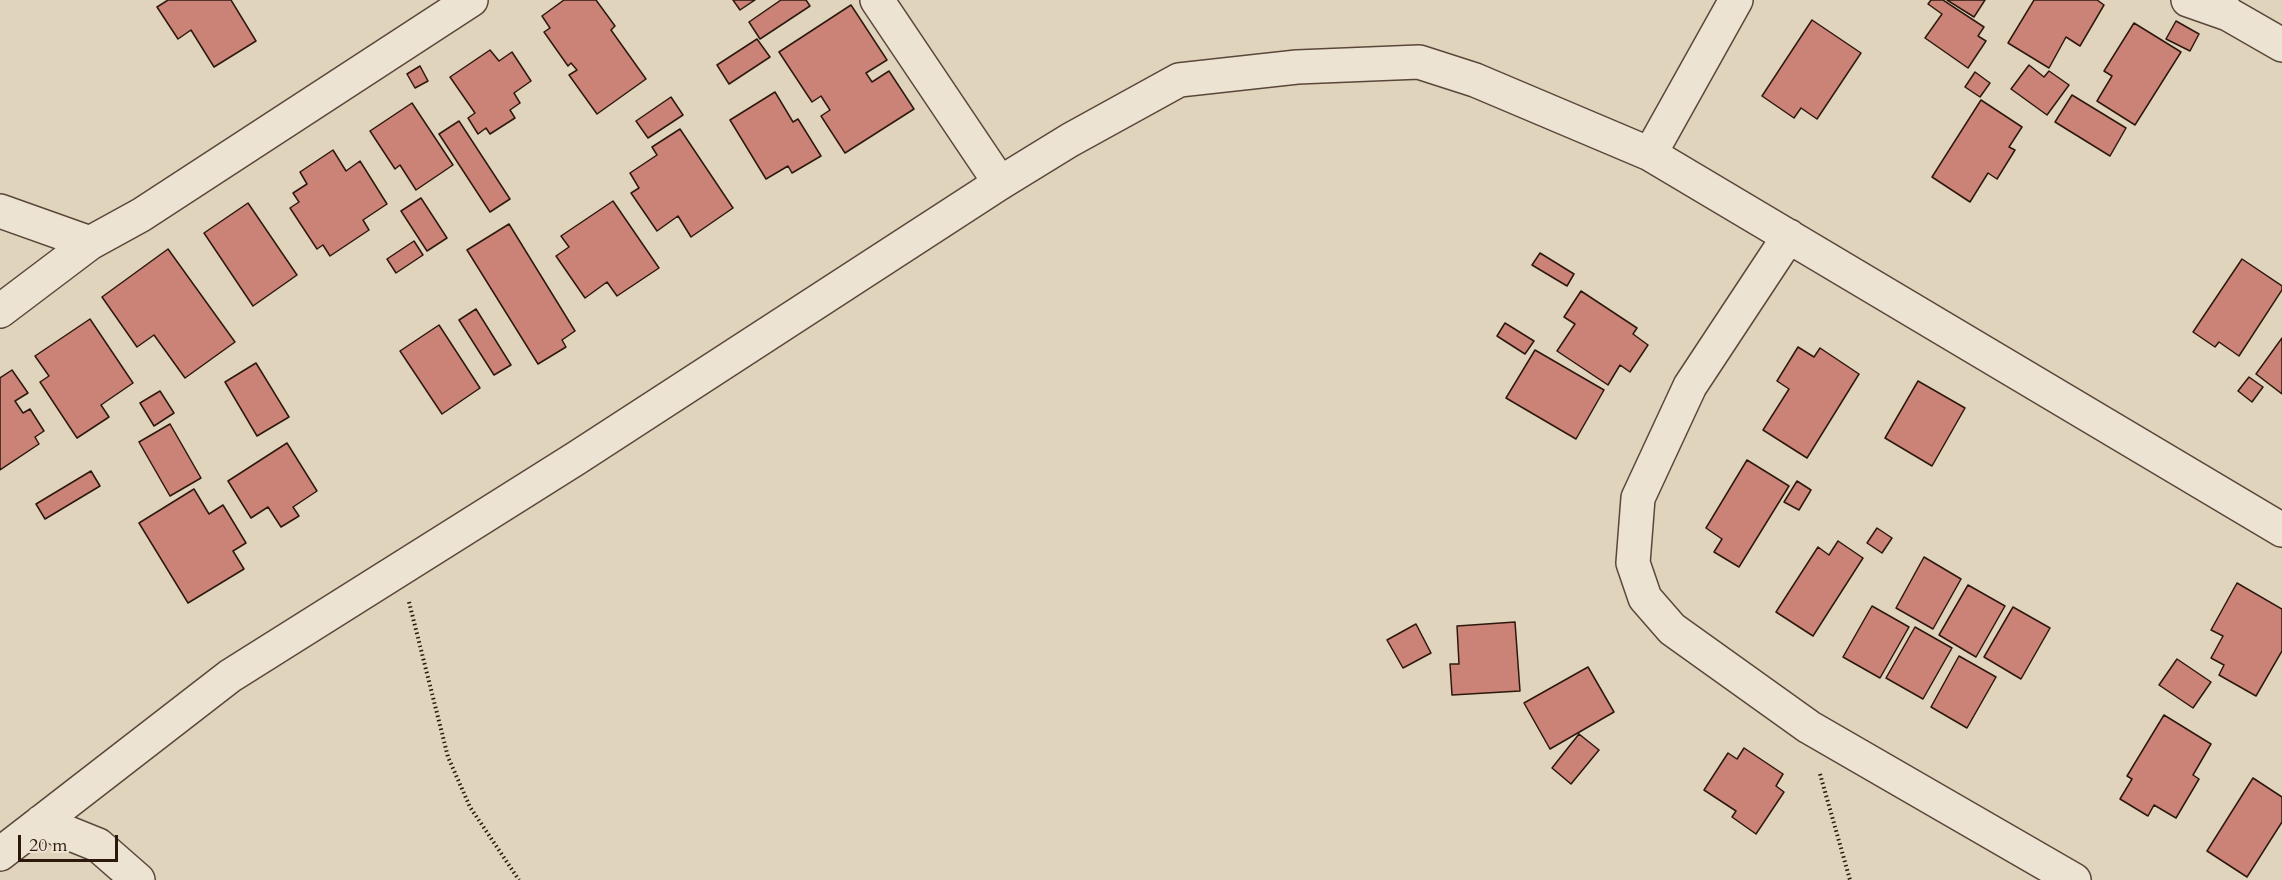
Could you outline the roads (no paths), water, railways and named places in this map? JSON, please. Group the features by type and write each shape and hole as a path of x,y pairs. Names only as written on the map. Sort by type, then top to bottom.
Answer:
{"street":[{"path":"0,310 90,243 141,215 471,0"},
{"path":"877,0 1000,183"},
{"path":"1650,154 1736,0"},
{"path":"2188,0 2223,7 2282,45"},
{"path":"0,853 230,676 575,459 1000,183 1070,140 1179,80 1297,67 1419,62 1475,80 1650,154 2282,530"},
{"path":"0,212 90,243"},
{"path":"1789,236 1689,386 1638,498 1633,563 1645,598 1672,629 1809,727 2074,880"},
{"path":"41,822 98,845 138,880"}]}
